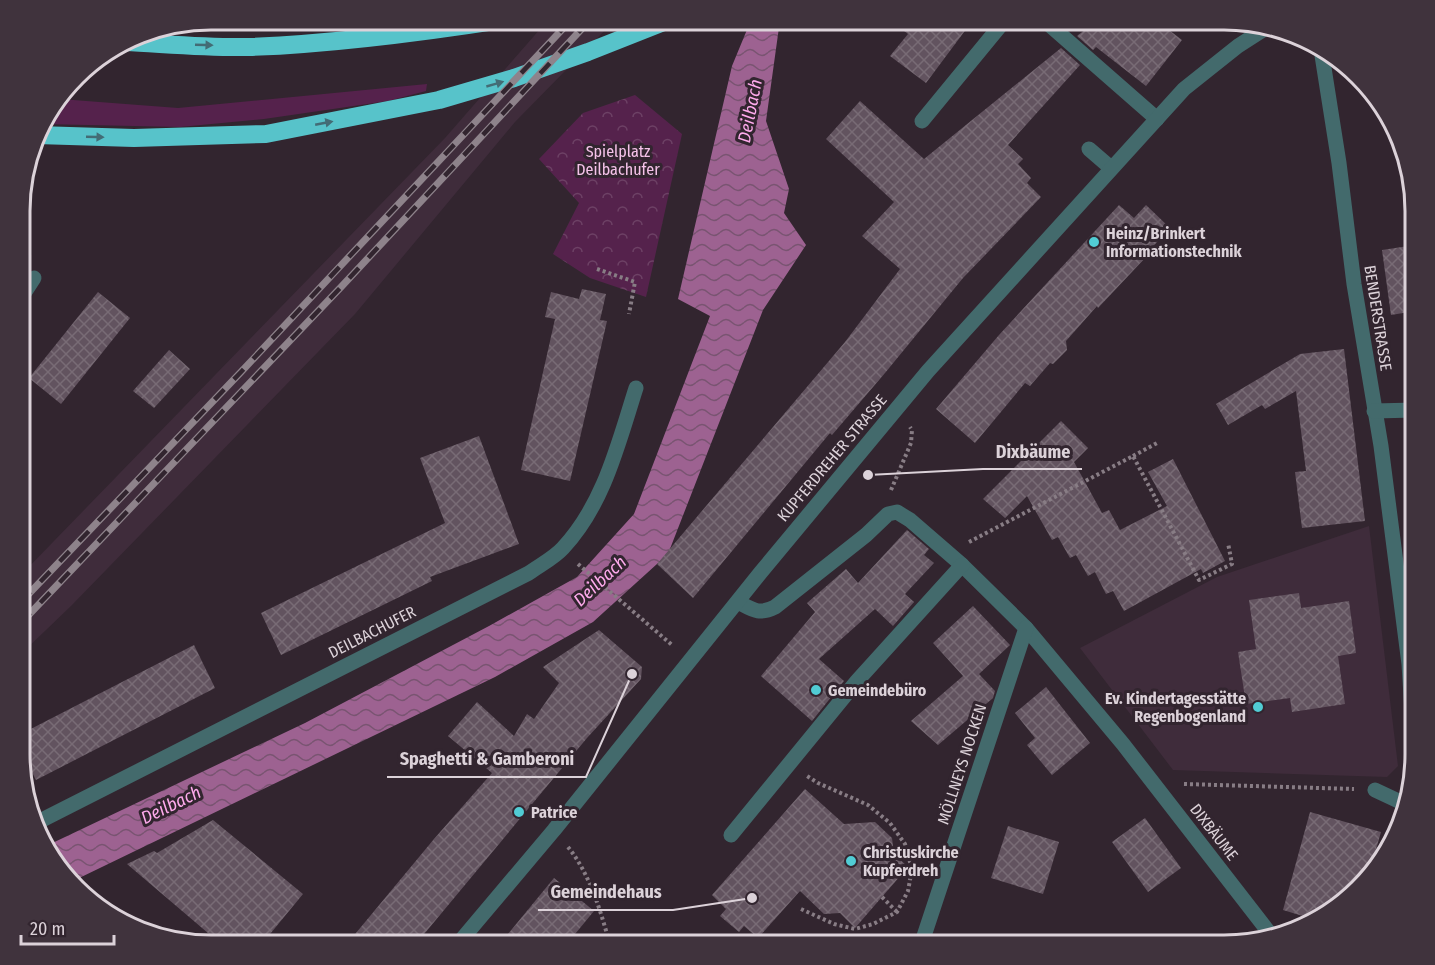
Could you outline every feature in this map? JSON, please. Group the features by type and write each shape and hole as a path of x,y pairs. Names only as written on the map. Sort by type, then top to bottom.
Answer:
{"highway":[{"path":"145,43 247,47 356,40 436,30"},
{"path":"47,135 134,138 266,134 439,100 525,75 644,30"}],"street":[{"path":"922,121 997,30"},
{"path":"1055,30 1157,119"},
{"name":"KUPFERDREHER STRASSE","path":"465,935 554,830 928,371 1184,89 1257,34"},
{"name":"BENDERSTRASSE","path":"1323,60 1339,163 1354,284 1381,446 1405,615"},
{"path":"1089,148 1111,168"},
{"path":"30,284 34,278"},
{"name":"DEILBACHUFER","path":"43,819 529,573 561,550 580,526 602,486 612,464 636,388"},
{"path":"1374,411 1405,410"},
{"name":"DIXBÄUME","path":"738,602 754,611 765,612 775,607 866,535 888,514 897,512 910,520 962,565 1026,628 1123,744 1268,930"},
{"path":"731,835 857,681 962,565"},
{"name":"MÖLLNEYS NOCKEN","path":"924,935 1026,628"},
{"path":"1375,790 1398,801"}],"path":[{"path":"597,269 635,282 629,314"},
{"path":"891,488 911,443 912,430"},
{"path":"974,540 1157,443"},
{"path":"1133,456 1199,580 1232,564 1228,543"},
{"path":"576,564 690,661"},
{"path":"789,764 818,783 868,805 890,823 905,844 912,868 908,891 897,912 873,924 855,929 834,924 801,909"},
{"path":"1161,794 1176,783 1375,790"},
{"path":"554,830 574,855 588,880 608,935"},
{"path":"882,897 897,912"}],"shaded area":[{"path":"539,30 605,30 515,122 355,314 30,645 30,566 445,138"},
{"name":"Ev. Kindertagesstätte Regenbogenland","path":"1369,526 1398,766 1387,777 1173,770 1080,648 1217,577"}],"green space":[{"path":"427,84 426,91 388,101 264,119 180,127 52,124 69,100 178,108"},
{"name":"Spielplatz Deilbachufer","path":"635,95 682,134 646,297 590,278 553,254 579,203 539,159 583,113"}],"water":[{"name":"Deilbach","path":"747,30 779,30 766,121 789,189 784,213 806,245 763,310 668,554 593,622 495,677 79,878 67,864 54,842 305,723 577,577 634,514 710,316 678,299 732,66"}],"building":[{"path":"903,30 966,30 926,83 890,56 908,34"},
{"path":"1084,30 1169,30 1182,40 1146,86 1096,47 1093,50 1077,36"},
{"path":"1061,48 1080,65 1008,145 1023,159 1018,164 1031,178 1027,183 1041,197 963,278 693,598 657,564 845,342 900,269 862,236 894,202 826,139 860,101 924,159"},
{"path":"1119,205 1134,218 1146,205 1170,228 1144,256 1146,257 1066,341 1067,350 1053,364 1050,363 1030,386 1025,383 975,443 936,409 999,335"},
{"path":"1405,247 1405,313 1391,315 1382,250"},
{"path":"582,289 606,294 600,320 607,321 570,481 521,470 555,319 545,317 551,292 579,299"},
{"path":"98,292 130,318 61,404 30,377"},
{"path":"1344,349 1365,521 1302,528 1295,472 1306,471 1296,391 1265,409 1262,405 1228,425 1216,404 1300,354"},
{"path":"169,350 190,369 154,408 133,391"},
{"path":"1061,421 1088,448 1074,462 1102,513 1109,510 1120,530 1167,506 1148,472 1173,459 1225,561 1203,573 1201,569 1124,611 1113,591 1106,594 1095,572 1088,576 1076,555 1070,558 1058,537 1052,540 1027,496 1005,518 983,499"},
{"path":"479,436 519,544 430,577 432,581 281,655 261,613 445,523 420,458"},
{"path":"907,530 929,549 924,555 934,563 905,594 914,602 893,626 875,609 819,659 844,681 812,721 761,676 815,612 807,603 846,569 858,583"},
{"path":"1299,593 1301,608 1349,601 1356,653 1338,656 1345,704 1292,712 1290,698 1246,704 1238,652 1256,649 1249,600"},
{"path":"973,606 1010,645 979,674 995,691 993,698 938,745 911,721 963,676 933,643"},
{"path":"599,630 642,667 641,679 587,738 423,935 354,935 492,773 448,736 477,702 514,736 527,714 534,719 559,683 543,667"},
{"path":"194,645 215,688 36,780 31,771 30,729"},
{"path":"1046,687 1090,743 1052,775 1027,745 1035,738 1015,713"},
{"name":"Christuskirche Kupferdreh","path":"805,789 844,824 875,822 892,838 894,854 908,867 855,928 840,913 824,914 800,891 761,935 754,935 744,926 739,932 720,916 726,909 712,895"},
{"path":"1310,812 1381,832 1375,854 1368,864 1334,898 1303,916 1283,910"},
{"path":"1145,818 1181,868 1148,892 1112,842"},
{"path":"213,820 303,894 269,935 210,935 127,864 154,851 157,853"},
{"path":"1008,826 1059,842 1043,894 991,878"},
{"path":"554,878 594,911 574,935 507,935"}],"railway":[{"path":"30,593 241,372 562,30"},
{"path":"30,614 342,286 581,30"}],"place":[{"name":"Heinz/Brinkert Informationstechnik","path":"1094,242"},
{"name":"Dixbäume","path":"868,475"},
{"name":"Spaghetti & Gamberoni","path":"632,674"},
{"name":"Gemeindebüro","path":"816,690"},
{"name":"Ev. Kindertagesstätte Regenbogenland","path":"1258,707"},
{"name":"Patrice","path":"519,812"},
{"name":"Christuskirche Kupferdreh","path":"851,861"},
{"name":"Gemeindehaus","path":"752,898"}]}
